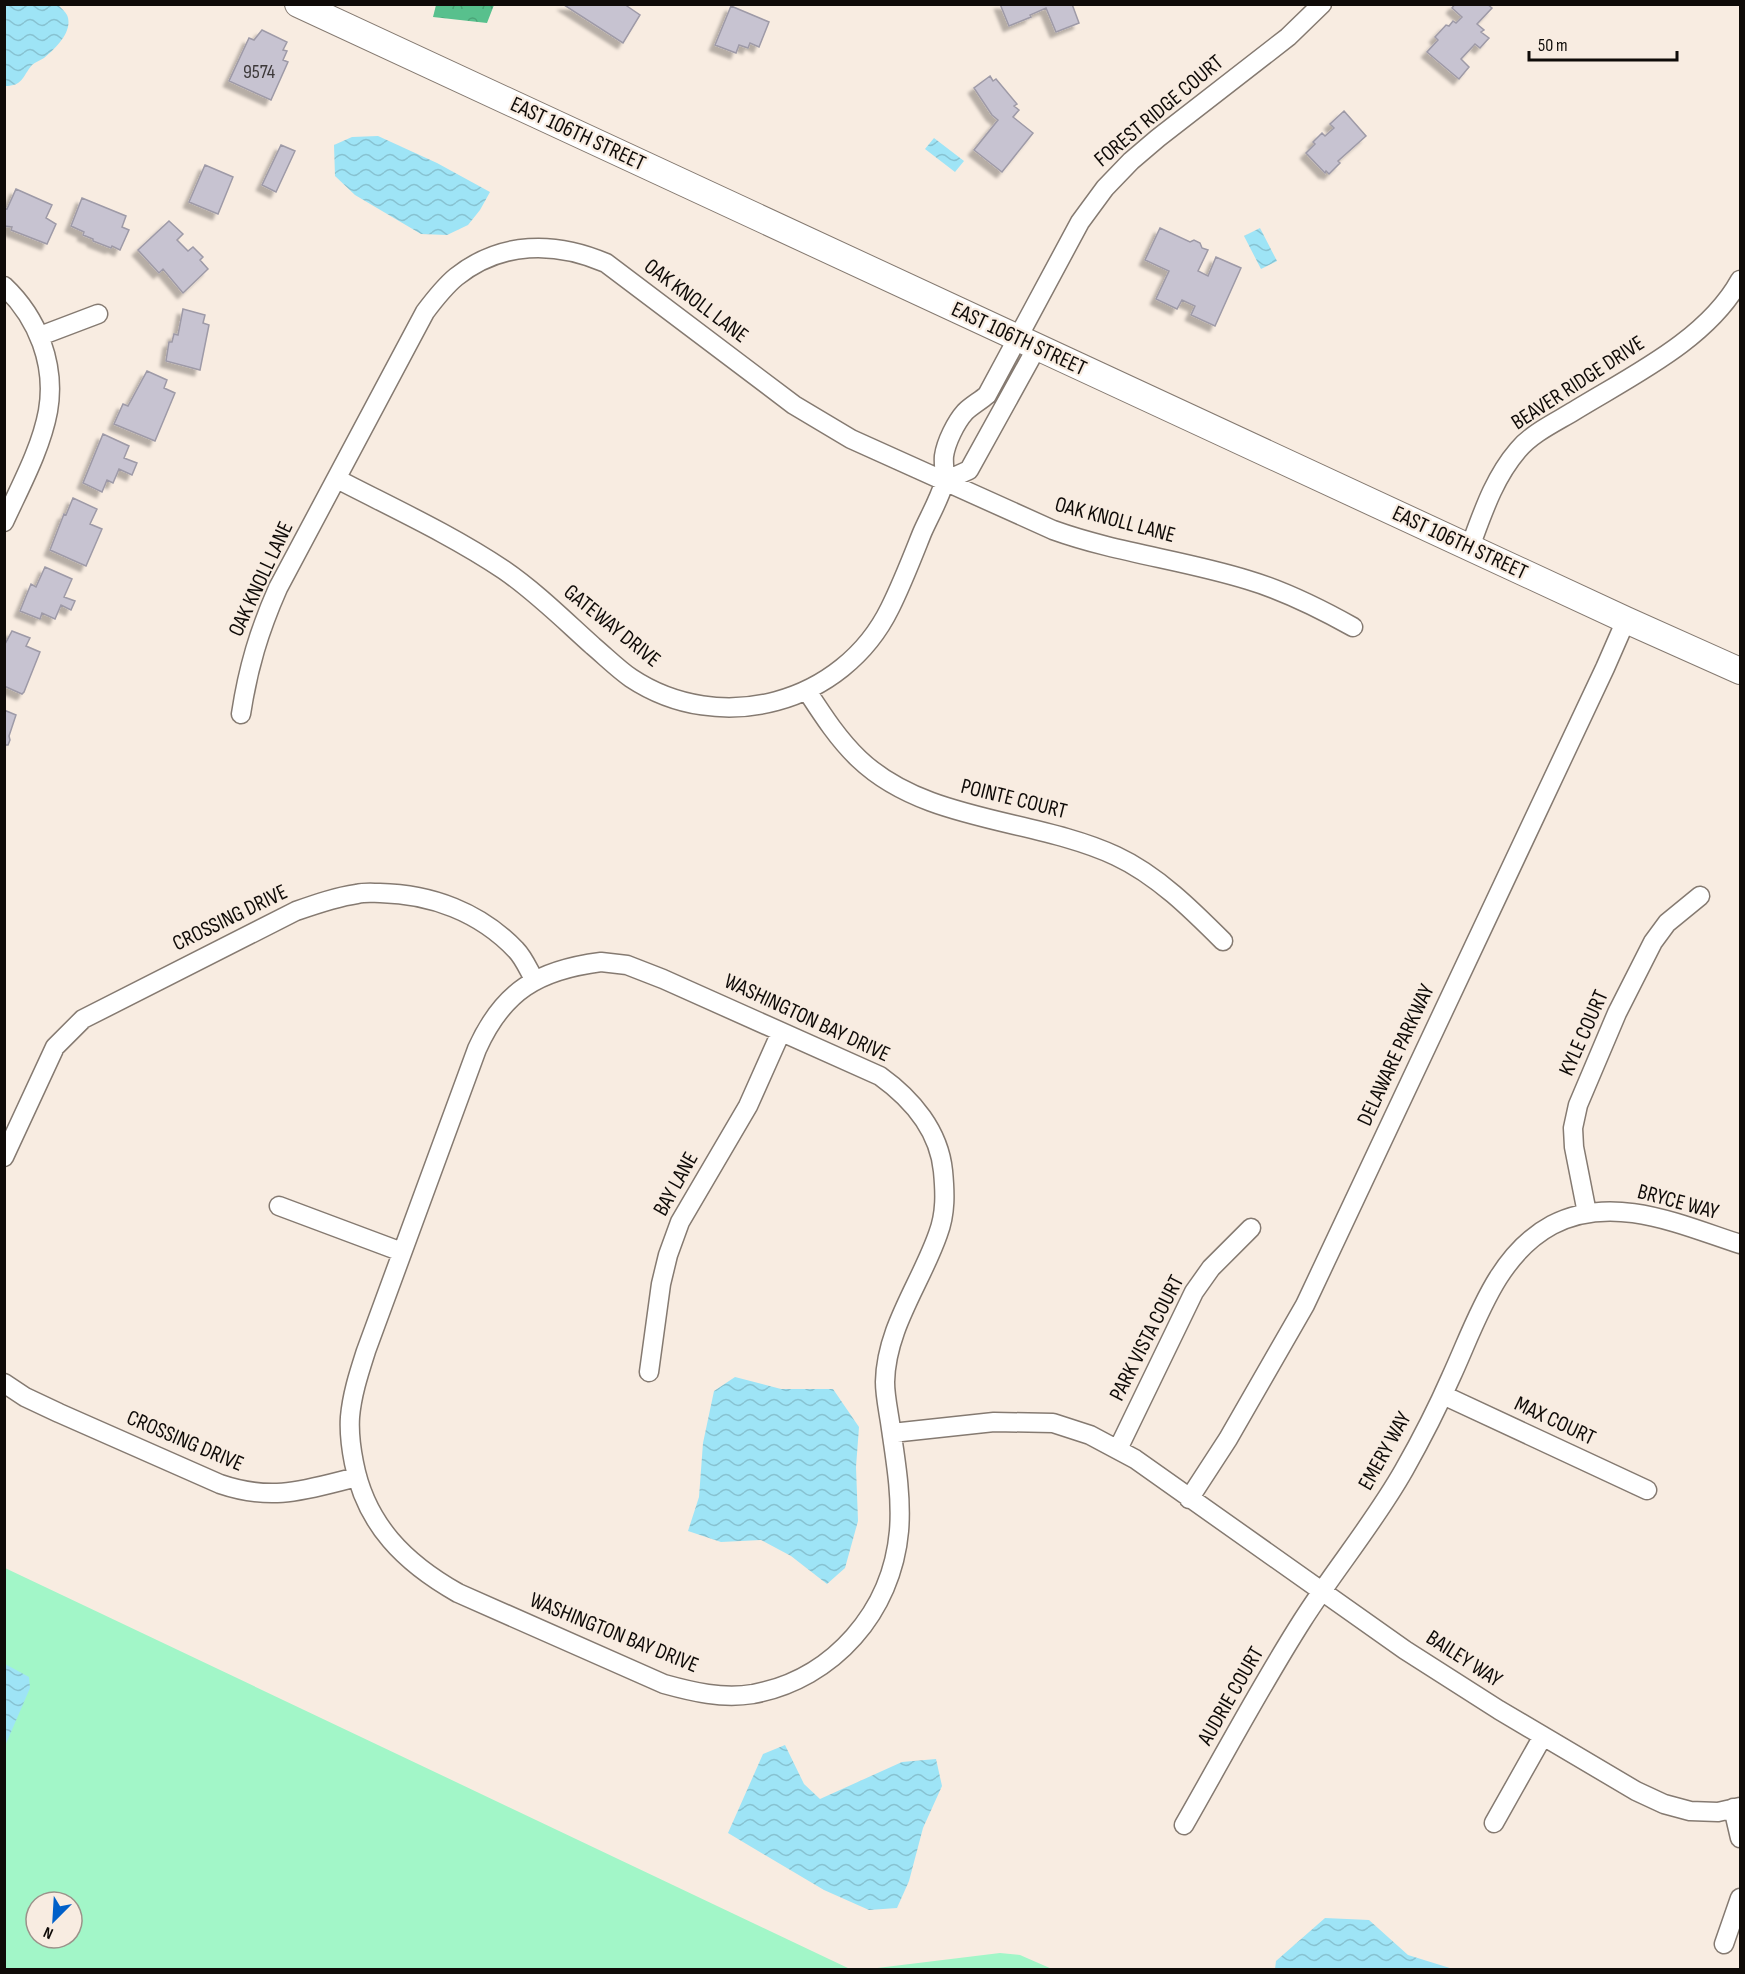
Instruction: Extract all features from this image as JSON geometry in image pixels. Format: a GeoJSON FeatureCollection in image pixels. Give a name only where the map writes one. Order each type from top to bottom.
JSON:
{"type":"FeatureCollection","features":[{"type":"Feature","properties":{"kind":"main road","name":"EAST 106TH STREET"},"geometry":{"type":"LineString","coordinates":[[298,4],[1740,671]]}},
{"type":"Feature","properties":{"kind":"street","name":"FOREST RIDGE COURT"},"geometry":{"type":"LineString","coordinates":[[1028,343],[1080,222],[1105,188],[1158,138],[1288,38],[1322,4]]}},
{"type":"Feature","properties":{"kind":"street","name":"OAK KNOLL LANE"},"geometry":{"type":"LineString","coordinates":[[241,714],[251,658],[261,627],[278,588],[425,312],[440,292],[471,267],[514,250],[535,246],[564,249],[606,263],[794,405],[851,438],[1007,511],[1076,538],[1250,580],[1322,609],[1353,627]]}},
{"type":"Feature","properties":{"kind":"street","name":"BEAVER RIDGE DRIVE"},"geometry":{"type":"LineString","coordinates":[[1470,547],[1492,489],[1502,470],[1520,447],[1541,431],[1661,357],[1686,339],[1716,311],[1740,280]]}},
{"type":"Feature","properties":{"kind":"street"},"geometry":{"type":"LineString","coordinates":[[4,286],[29,316],[40,336],[50,382],[48,411],[39,443],[4,522]]}},
{"type":"Feature","properties":{"kind":"street"},"geometry":{"type":"LineString","coordinates":[[40,336],[98,314]]}},
{"type":"Feature","properties":{"kind":"street","name":"GATEWAY DRIVE"},"geometry":{"type":"LineString","coordinates":[[337,478],[476,552],[503,570],[528,588],[631,678],[654,690],[675,699],[700,705],[735,708],[773,704],[807,691],[825,681],[847,663],[878,631],[945,481],[944,457],[950,438],[965,412],[987,395],[1028,343]]}},
{"type":"Feature","properties":{"kind":"street"},"geometry":{"type":"LineString","coordinates":[[945,481],[969,470],[1028,343]]}},
{"type":"Feature","properties":{"kind":"street","name":"DELAWARE PARKWAY"},"geometry":{"type":"LineString","coordinates":[[1190,1499],[1228,1439],[1305,1305],[1626,620]]}},
{"type":"Feature","properties":{"kind":"street","name":"POINTE COURT"},"geometry":{"type":"LineString","coordinates":[[807,691],[837,734],[859,759],[880,776],[931,802],[1072,838],[1117,857],[1137,868],[1177,898],[1223,941]]}},
{"type":"Feature","properties":{"kind":"street","name":"CROSSING DRIVE"},"geometry":{"type":"LineString","coordinates":[[4,1157],[55,1047],[83,1019],[296,911],[324,901],[358,893],[422,897],[444,903],[480,920],[499,935],[517,951],[535,981]]}},
{"type":"Feature","properties":{"kind":"street","name":"KYLE COURT"},"geometry":{"type":"LineString","coordinates":[[1587,1213],[1574,1147],[1573,1128],[1578,1105],[1617,1013],[1653,942],[1667,923],[1700,896]]}},
{"type":"Feature","properties":{"kind":"street","name":"WASHINGTON BAY DRIVE"},"geometry":{"type":"LineString","coordinates":[[601,962],[627,965],[781,1032],[880,1076],[900,1090],[916,1108],[941,1154],[945,1194],[939,1233],[888,1355],[885,1384],[899,1501],[899,1528],[894,1565],[881,1600],[867,1623],[827,1662],[806,1675],[781,1686],[753,1694],[696,1693],[664,1684],[458,1593],[434,1580],[409,1560],[389,1539],[371,1514],[357,1477],[351,1449],[350,1419],[355,1387],[477,1049],[500,1008],[516,993],[535,981],[575,966],[601,962]]}},
{"type":"Feature","properties":{"kind":"street","name":"BAY LANE"},"geometry":{"type":"LineString","coordinates":[[650,1372],[661,1284],[680,1222],[748,1106],[781,1032]]}},
{"type":"Feature","properties":{"kind":"street"},"geometry":{"type":"LineString","coordinates":[[279,1206],[402,1252]]}},
{"type":"Feature","properties":{"kind":"street","name":"BRYCE WAY"},"geometry":{"type":"LineString","coordinates":[[1475,1324],[1498,1279],[1514,1255],[1532,1238],[1554,1224],[1587,1213],[1629,1212],[1651,1216],[1740,1244]]}},
{"type":"Feature","properties":{"kind":"street","name":"PARK VISTA COURT"},"geometry":{"type":"LineString","coordinates":[[1118,1449],[1194,1292],[1211,1268],[1251,1228]]}},
{"type":"Feature","properties":{"kind":"street","name":"EMERY WAY"},"geometry":{"type":"LineString","coordinates":[[1322,1593],[1384,1504],[1404,1470],[1443,1395],[1475,1324]]}},
{"type":"Feature","properties":{"kind":"street","name":"CROSSING DRIVE"},"geometry":{"type":"LineString","coordinates":[[4,1383],[25,1397],[59,1413],[219,1484],[242,1491],[278,1494],[303,1491],[357,1477]]}},
{"type":"Feature","properties":{"kind":"street","name":"MAX COURT"},"geometry":{"type":"LineString","coordinates":[[1443,1395],[1647,1490]]}},
{"type":"Feature","properties":{"kind":"street","name":"BAILEY WAY"},"geometry":{"type":"LineString","coordinates":[[892,1433],[994,1422],[1053,1423],[1090,1435],[1118,1449],[1423,1662],[1636,1791],[1664,1804],[1690,1811],[1718,1812],[1737,1808]]}},
{"type":"Feature","properties":{"kind":"street","name":"AUDRIE COURT"},"geometry":{"type":"LineString","coordinates":[[1184,1825],[1303,1620],[1322,1593]]}},
{"type":"Feature","properties":{"kind":"street"},"geometry":{"type":"LineString","coordinates":[[1494,1823],[1543,1736]]}},
{"type":"Feature","properties":{"kind":"street"},"geometry":{"type":"LineString","coordinates":[[1737,1808],[1740,1838]]}},
{"type":"Feature","properties":{"kind":"street"},"geometry":{"type":"LineString","coordinates":[[1724,1944],[1740,1899]]}},
{"type":"Feature","properties":{"kind":"green space"},"geometry":{"type":"Polygon","coordinates":[[[436,4],[494,5],[487,23],[433,17],[436,4]]]}},
{"type":"Feature","properties":{"kind":"green space"},"geometry":{"type":"Polygon","coordinates":[[[5,1568],[850,1969],[5,1969],[5,1568]]]}},
{"type":"Feature","properties":{"kind":"green space"},"geometry":{"type":"Polygon","coordinates":[[[1000,1953],[1020,1955],[1052,1969],[869,1969],[1000,1953]]]}},
{"type":"Feature","properties":{"kind":"water"},"geometry":{"type":"Polygon","coordinates":[[[4,5],[58,5],[66,14],[68,21],[66,33],[53,50],[32,65],[19,83],[11,86],[5,86],[4,5]]]}},
{"type":"Feature","properties":{"kind":"water"},"geometry":{"type":"Polygon","coordinates":[[[378,136],[437,163],[490,192],[468,225],[447,235],[421,234],[355,195],[335,176],[334,145],[352,137],[378,136]]]}},
{"type":"Feature","properties":{"kind":"water"},"geometry":{"type":"Polygon","coordinates":[[[934,138],[964,161],[955,172],[925,149],[934,138]]]}},
{"type":"Feature","properties":{"kind":"water"},"geometry":{"type":"Polygon","coordinates":[[[1260,228],[1277,261],[1261,269],[1244,236],[1260,228]]]}},
{"type":"Feature","properties":{"kind":"water"},"geometry":{"type":"Polygon","coordinates":[[[735,1377],[781,1389],[833,1389],[859,1427],[856,1467],[858,1521],[845,1568],[827,1584],[791,1556],[761,1540],[721,1542],[688,1531],[699,1497],[703,1443],[714,1391],[735,1377]]]}},
{"type":"Feature","properties":{"kind":"water"},"geometry":{"type":"Polygon","coordinates":[[[5,1664],[29,1677],[30,1688],[5,1746],[5,1664]]]}},
{"type":"Feature","properties":{"kind":"water"},"geometry":{"type":"Polygon","coordinates":[[[785,1745],[804,1784],[820,1799],[902,1762],[936,1759],[942,1786],[923,1828],[909,1881],[897,1908],[869,1910],[824,1890],[728,1833],[763,1754],[785,1745]]]}},
{"type":"Feature","properties":{"kind":"water"},"geometry":{"type":"Polygon","coordinates":[[[1325,1918],[1369,1920],[1408,1955],[1453,1969],[1275,1969],[1276,1961],[1325,1918]]]}},
{"type":"Feature","properties":{"kind":"building"},"geometry":{"type":"Polygon","coordinates":[[[624,4],[640,15],[623,43],[564,5],[624,4]]]}},
{"type":"Feature","properties":{"kind":"building"},"geometry":{"type":"Polygon","coordinates":[[[1000,4],[1072,4],[1079,23],[1056,32],[1046,8],[1009,26],[1000,4]]]}},
{"type":"Feature","properties":{"kind":"building"},"geometry":{"type":"Polygon","coordinates":[[[1455,4],[1487,4],[1492,8],[1477,24],[1484,30],[1481,32],[1489,38],[1480,48],[1475,44],[1461,59],[1469,67],[1459,79],[1427,52],[1438,40],[1435,37],[1446,25],[1449,26],[1453,21],[1456,23],[1462,17],[1452,8],[1455,4]]]}},
{"type":"Feature","properties":{"kind":"building"},"geometry":{"type":"Polygon","coordinates":[[[731,6],[769,22],[759,47],[750,43],[748,48],[739,45],[736,53],[715,45],[731,6]]]}},
{"type":"Feature","properties":{"kind":"building"},"geometry":{"type":"Polygon","coordinates":[[[262,30],[287,42],[283,50],[287,51],[283,60],[288,62],[271,100],[229,81],[249,38],[254,40],[262,30]]]}},
{"type":"Feature","properties":{"kind":"building"},"geometry":{"type":"Polygon","coordinates":[[[990,76],[993,81],[996,79],[1017,104],[1014,106],[1019,110],[1013,117],[1033,133],[1002,172],[974,150],[998,120],[974,88],[990,76]]]}},
{"type":"Feature","properties":{"kind":"building"},"geometry":{"type":"Polygon","coordinates":[[[1344,111],[1366,136],[1338,161],[1340,163],[1329,174],[1326,171],[1325,173],[1306,153],[1322,133],[1325,136],[1334,128],[1330,124],[1344,111]]]}},
{"type":"Feature","properties":{"kind":"building"},"geometry":{"type":"Polygon","coordinates":[[[281,145],[295,151],[276,192],[262,185],[281,145]]]}},
{"type":"Feature","properties":{"kind":"building"},"geometry":{"type":"Polygon","coordinates":[[[205,165],[233,177],[218,214],[189,202],[205,165]]]}},
{"type":"Feature","properties":{"kind":"building"},"geometry":{"type":"Polygon","coordinates":[[[16,189],[52,205],[46,218],[56,224],[47,244],[11,230],[12,227],[4,226],[4,208],[7,209],[16,189]]]}},
{"type":"Feature","properties":{"kind":"building"},"geometry":{"type":"Polygon","coordinates":[[[82,198],[126,216],[122,227],[129,230],[120,250],[93,241],[83,235],[84,232],[71,226],[82,198]]]}},
{"type":"Feature","properties":{"kind":"building"},"geometry":{"type":"Polygon","coordinates":[[[169,221],[183,234],[177,240],[188,251],[193,247],[203,257],[200,260],[208,269],[183,293],[163,269],[159,273],[138,250],[169,221]]]}},
{"type":"Feature","properties":{"kind":"building"},"geometry":{"type":"Polygon","coordinates":[[[1160,228],[1190,242],[1194,240],[1200,243],[1202,248],[1208,250],[1198,271],[1208,276],[1216,257],[1241,268],[1215,326],[1191,315],[1195,306],[1182,300],[1177,309],[1156,299],[1169,271],[1145,260],[1160,228]]]}},
{"type":"Feature","properties":{"kind":"building"},"geometry":{"type":"Polygon","coordinates":[[[183,309],[205,315],[203,323],[209,325],[200,370],[166,361],[169,342],[172,342],[174,334],[178,335],[183,309]]]}},
{"type":"Feature","properties":{"kind":"building"},"geometry":{"type":"Polygon","coordinates":[[[147,371],[167,380],[164,388],[175,393],[155,441],[114,424],[123,404],[128,406],[147,371]]]}},
{"type":"Feature","properties":{"kind":"building"},"geometry":{"type":"Polygon","coordinates":[[[103,434],[129,446],[124,458],[137,463],[132,475],[119,469],[113,483],[107,480],[102,492],[83,483],[103,434]]]}},
{"type":"Feature","properties":{"kind":"building"},"geometry":{"type":"Polygon","coordinates":[[[73,498],[97,509],[90,524],[102,529],[86,566],[50,550],[73,498]]]}},
{"type":"Feature","properties":{"kind":"building"},"geometry":{"type":"Polygon","coordinates":[[[45,567],[72,579],[64,597],[75,601],[71,610],[61,605],[55,619],[42,613],[40,619],[20,611],[31,584],[36,587],[45,567]]]}},
{"type":"Feature","properties":{"kind":"building"},"geometry":{"type":"Polygon","coordinates":[[[12,631],[30,638],[26,646],[40,652],[22,694],[4,686],[4,646],[12,631]]]}},
{"type":"Feature","properties":{"kind":"building"},"geometry":{"type":"Polygon","coordinates":[[[4,710],[16,715],[8,745],[4,745],[4,710]]]}}]}
